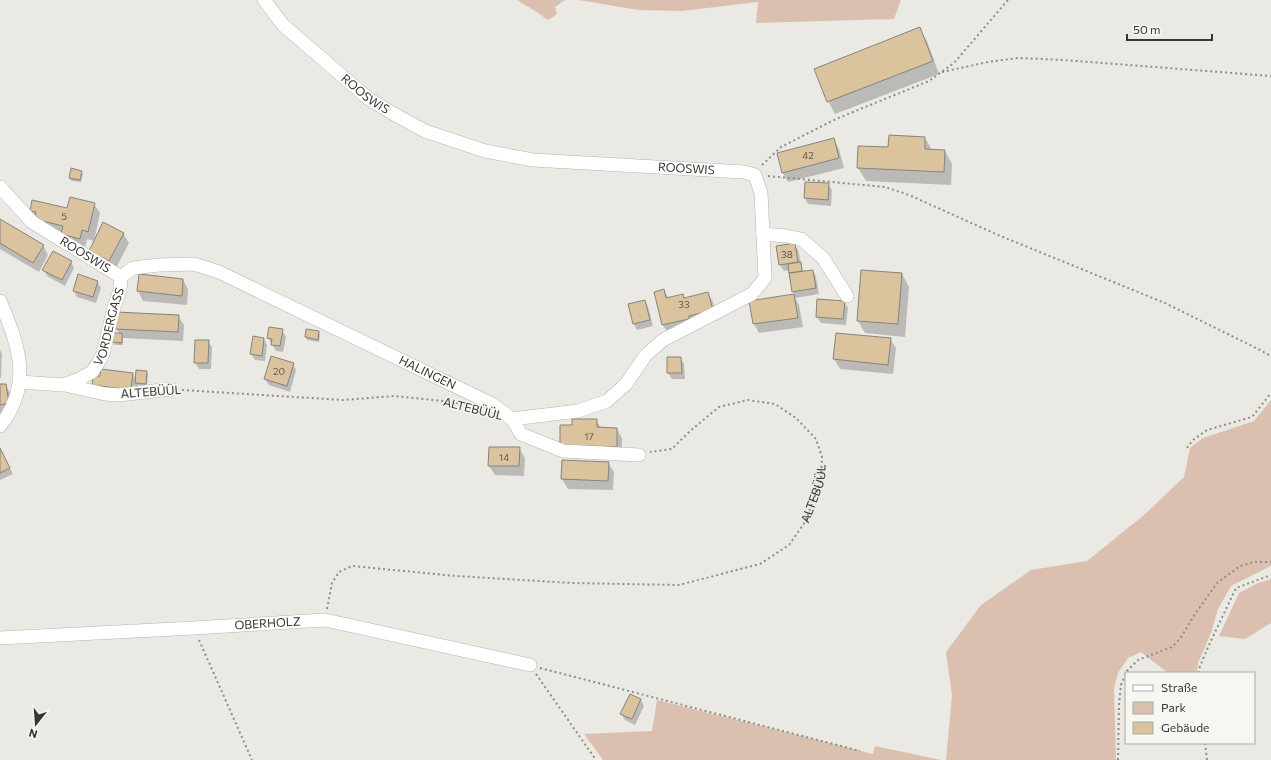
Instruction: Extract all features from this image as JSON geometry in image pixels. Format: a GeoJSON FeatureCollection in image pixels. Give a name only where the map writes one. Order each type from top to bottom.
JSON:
{"type":"FeatureCollection","features":[{"type":"Feature","properties":{"kind":"street","name":"ROOSWIS"},"geometry":{"type":"LineString","coordinates":[[264,0],[283,25],[369,99],[425,131],[485,151],[533,160],[744,172],[755,175]]}},
{"type":"Feature","properties":{"kind":"street"},"geometry":{"type":"LineString","coordinates":[[512,420],[578,411],[607,401],[626,384],[645,356],[663,340],[752,294],[765,278],[761,193],[755,175]]}},
{"type":"Feature","properties":{"kind":"street","name":"ROOSWIS"},"geometry":{"type":"LineString","coordinates":[[0,187],[32,222],[121,277],[133,268],[159,265],[194,264],[219,272],[361,340]]}},
{"type":"Feature","properties":{"kind":"street"},"geometry":{"type":"LineString","coordinates":[[763,234],[801,239],[823,258],[847,296]]}},
{"type":"Feature","properties":{"kind":"street","name":"VORDERGASS"},"geometry":{"type":"LineString","coordinates":[[20,382],[63,385],[79,380],[92,372],[103,354],[114,307],[120,290],[121,277]]}},
{"type":"Feature","properties":{"kind":"street"},"geometry":{"type":"LineString","coordinates":[[0,301],[13,334],[20,364],[20,382],[18,393],[10,412],[0,426]]}},
{"type":"Feature","properties":{"kind":"street","name":"HALINGEN"},"geometry":{"type":"LineString","coordinates":[[361,340],[492,404],[512,420]]}},
{"type":"Feature","properties":{"kind":"street","name":"ALTEBÜÜL"},"geometry":{"type":"LineString","coordinates":[[63,385],[105,394],[119,395],[171,389]]}},
{"type":"Feature","properties":{"kind":"street","name":"ALTEBÜÜL"},"geometry":{"type":"LineString","coordinates":[[512,420],[521,434],[563,451],[639,454]]}},
{"type":"Feature","properties":{"kind":"street","name":"OBERHOLZ"},"geometry":{"type":"LineString","coordinates":[[0,638],[325,620],[530,665]]}},
{"type":"Feature","properties":{"kind":"path"},"geometry":{"type":"LineString","coordinates":[[1008,0],[954,63],[942,72],[928,81],[836,119],[781,147],[764,162],[755,175],[885,187],[909,195],[998,235],[1165,303],[1270,355]]}},
{"type":"Feature","properties":{"kind":"path"},"geometry":{"type":"LineString","coordinates":[[942,72],[988,62],[1018,58],[1064,60],[1271,76]]}},
{"type":"Feature","properties":{"kind":"path","name":"ALTEBÜÜL"},"geometry":{"type":"LineString","coordinates":[[171,389],[343,400],[394,396],[454,402],[469,407]]}},
{"type":"Feature","properties":{"kind":"path"},"geometry":{"type":"LineString","coordinates":[[1187,448],[1193,440],[1207,430],[1252,417],[1271,393]]}},
{"type":"Feature","properties":{"kind":"path","name":"ALTEBÜÜL"},"geometry":{"type":"LineString","coordinates":[[325,620],[332,583],[339,572],[352,566],[464,577],[572,583],[679,585],[760,564],[790,546],[805,522],[821,480],[822,457],[816,439],[796,418],[775,404],[748,400],[719,407],[690,431],[672,449],[639,454]]}},
{"type":"Feature","properties":{"kind":"path"},"geometry":{"type":"LineString","coordinates":[[1127,672],[1138,660],[1172,647],[1180,639],[1195,614],[1217,583],[1240,566],[1254,562],[1271,562]]}},
{"type":"Feature","properties":{"kind":"path"},"geometry":{"type":"LineString","coordinates":[[1199,672],[1208,647],[1236,588],[1271,575]]}},
{"type":"Feature","properties":{"kind":"path"},"geometry":{"type":"LineString","coordinates":[[194,628],[252,760]]}},
{"type":"Feature","properties":{"kind":"path"},"geometry":{"type":"LineString","coordinates":[[530,665],[860,750]]}},
{"type":"Feature","properties":{"kind":"path"},"geometry":{"type":"LineString","coordinates":[[530,665],[596,760]]}},
{"type":"Feature","properties":{"kind":"path"},"geometry":{"type":"LineString","coordinates":[[1118,760],[1119,704],[1121,685],[1125,676]]}},
{"type":"Feature","properties":{"kind":"path"},"geometry":{"type":"LineString","coordinates":[[1205,744],[1207,760]]}},
{"type":"Feature","properties":{"kind":"green space"},"geometry":{"type":"Polygon","coordinates":[[[517,0],[565,0],[555,7],[557,14],[548,20],[517,0]]]}},
{"type":"Feature","properties":{"kind":"green space"},"geometry":{"type":"Polygon","coordinates":[[[579,0],[901,0],[894,19],[756,23],[758,2],[682,11],[638,10],[579,0]]]}},
{"type":"Feature","properties":{"kind":"green space"},"geometry":{"type":"Polygon","coordinates":[[[1271,400],[1271,566],[1231,586],[1218,609],[1211,633],[1198,663],[1197,672],[1167,672],[1141,652],[1128,658],[1118,673],[1114,688],[1116,760],[946,760],[952,696],[946,652],[981,605],[1031,570],[1087,561],[1144,515],[1184,477],[1190,448],[1203,438],[1254,421],[1271,400]]]}},
{"type":"Feature","properties":{"kind":"green space"},"geometry":{"type":"Polygon","coordinates":[[[1271,579],[1271,623],[1245,639],[1219,636],[1239,593],[1258,583],[1271,579]]]}},
{"type":"Feature","properties":{"kind":"green space"},"geometry":{"type":"Polygon","coordinates":[[[657,700],[873,754],[875,746],[941,760],[603,760],[584,734],[652,731],[657,700]]]}},
{"type":"Feature","properties":{"kind":"building"},"geometry":{"type":"Polygon","coordinates":[[[920,27],[933,61],[827,102],[814,69],[920,27]]]}},
{"type":"Feature","properties":{"kind":"building"},"geometry":{"type":"Polygon","coordinates":[[[889,135],[925,137],[925,149],[945,150],[944,172],[857,168],[858,146],[888,147],[889,135]]]}},
{"type":"Feature","properties":{"kind":"building"},"geometry":{"type":"Polygon","coordinates":[[[834,138],[839,158],[782,173],[777,153],[834,138]]]}},
{"type":"Feature","properties":{"kind":"building"},"geometry":{"type":"Polygon","coordinates":[[[71,168],[82,171],[80,180],[69,178],[71,168]]]}},
{"type":"Feature","properties":{"kind":"building"},"geometry":{"type":"Polygon","coordinates":[[[805,182],[829,183],[828,200],[804,198],[805,182]]]}},
{"type":"Feature","properties":{"kind":"building"},"geometry":{"type":"Polygon","coordinates":[[[70,197],[95,203],[88,232],[82,230],[80,239],[61,234],[63,226],[34,219],[36,212],[30,211],[32,200],[67,208],[70,197]]]}},
{"type":"Feature","properties":{"kind":"building"},"geometry":{"type":"Polygon","coordinates":[[[0,219],[44,245],[33,263],[0,243],[0,219]]]}},
{"type":"Feature","properties":{"kind":"building"},"geometry":{"type":"Polygon","coordinates":[[[103,222],[124,233],[109,261],[89,251],[103,222]]]}},
{"type":"Feature","properties":{"kind":"building"},"geometry":{"type":"Polygon","coordinates":[[[795,243],[798,262],[779,265],[776,246],[795,243]]]}},
{"type":"Feature","properties":{"kind":"building"},"geometry":{"type":"Polygon","coordinates":[[[53,251],[72,261],[62,280],[42,270],[53,251]]]}},
{"type":"Feature","properties":{"kind":"building"},"geometry":{"type":"Polygon","coordinates":[[[801,262],[802,271],[789,273],[788,264],[801,262]]]}},
{"type":"Feature","properties":{"kind":"building"},"geometry":{"type":"Polygon","coordinates":[[[813,270],[816,288],[792,292],[789,273],[813,270]]]}},
{"type":"Feature","properties":{"kind":"building"},"geometry":{"type":"Polygon","coordinates":[[[861,270],[902,273],[898,324],[857,321],[861,270]]]}},
{"type":"Feature","properties":{"kind":"building"},"geometry":{"type":"Polygon","coordinates":[[[78,274],[98,281],[93,297],[73,291],[78,274]]]}},
{"type":"Feature","properties":{"kind":"building"},"geometry":{"type":"Polygon","coordinates":[[[139,274],[183,279],[182,296],[137,291],[139,274]]]}},
{"type":"Feature","properties":{"kind":"building"},"geometry":{"type":"Polygon","coordinates":[[[664,289],[666,298],[683,294],[684,298],[708,292],[713,310],[689,316],[689,319],[662,325],[654,292],[664,289]]]}},
{"type":"Feature","properties":{"kind":"building"},"geometry":{"type":"Polygon","coordinates":[[[794,294],[798,318],[753,324],[749,301],[794,294]]]}},
{"type":"Feature","properties":{"kind":"building"},"geometry":{"type":"Polygon","coordinates":[[[817,299],[845,301],[843,319],[816,317],[817,299]]]}},
{"type":"Feature","properties":{"kind":"building"},"geometry":{"type":"Polygon","coordinates":[[[645,300],[650,320],[633,324],[628,304],[645,300]]]}},
{"type":"Feature","properties":{"kind":"building"},"geometry":{"type":"Polygon","coordinates":[[[116,312],[179,315],[178,332],[115,329],[116,312]]]}},
{"type":"Feature","properties":{"kind":"building"},"geometry":{"type":"Polygon","coordinates":[[[269,327],[283,329],[280,346],[271,345],[272,339],[267,338],[269,327]]]}},
{"type":"Feature","properties":{"kind":"building"},"geometry":{"type":"Polygon","coordinates":[[[306,329],[319,331],[318,340],[305,337],[306,329]]]}},
{"type":"Feature","properties":{"kind":"building"},"geometry":{"type":"Polygon","coordinates":[[[113,333],[122,333],[122,343],[112,342],[113,333]]]}},
{"type":"Feature","properties":{"kind":"building"},"geometry":{"type":"Polygon","coordinates":[[[836,333],[891,338],[888,365],[833,359],[836,333]]]}},
{"type":"Feature","properties":{"kind":"building"},"geometry":{"type":"Polygon","coordinates":[[[253,336],[264,338],[262,356],[250,354],[253,336]]]}},
{"type":"Feature","properties":{"kind":"building"},"geometry":{"type":"Polygon","coordinates":[[[195,340],[209,340],[208,363],[194,363],[195,340]]]}},
{"type":"Feature","properties":{"kind":"building"},"geometry":{"type":"Polygon","coordinates":[[[271,356],[294,363],[287,386],[264,379],[271,356]]]}},
{"type":"Feature","properties":{"kind":"building"},"geometry":{"type":"Polygon","coordinates":[[[667,357],[681,357],[682,373],[667,373],[667,357]]]}},
{"type":"Feature","properties":{"kind":"building"},"geometry":{"type":"Polygon","coordinates":[[[101,369],[133,373],[131,388],[125,387],[124,389],[92,385],[93,376],[100,376],[101,369]]]}},
{"type":"Feature","properties":{"kind":"building"},"geometry":{"type":"Polygon","coordinates":[[[136,370],[147,371],[146,384],[135,383],[136,370]]]}},
{"type":"Feature","properties":{"kind":"building"},"geometry":{"type":"Polygon","coordinates":[[[0,384],[6,384],[9,403],[0,405],[0,384]]]}},
{"type":"Feature","properties":{"kind":"building"},"geometry":{"type":"Polygon","coordinates":[[[572,419],[597,419],[597,427],[617,428],[617,447],[560,445],[560,425],[572,425],[572,419]]]}},
{"type":"Feature","properties":{"kind":"building"},"geometry":{"type":"Polygon","coordinates":[[[489,447],[520,447],[519,466],[488,466],[489,447]]]}},
{"type":"Feature","properties":{"kind":"building"},"geometry":{"type":"Polygon","coordinates":[[[0,448],[10,468],[0,473],[0,448]]]}},
{"type":"Feature","properties":{"kind":"building"},"geometry":{"type":"Polygon","coordinates":[[[562,460],[609,462],[608,481],[561,479],[562,460]]]}},
{"type":"Feature","properties":{"kind":"building"},"geometry":{"type":"Polygon","coordinates":[[[630,694],[641,699],[632,719],[620,714],[630,694]]]}}]}
